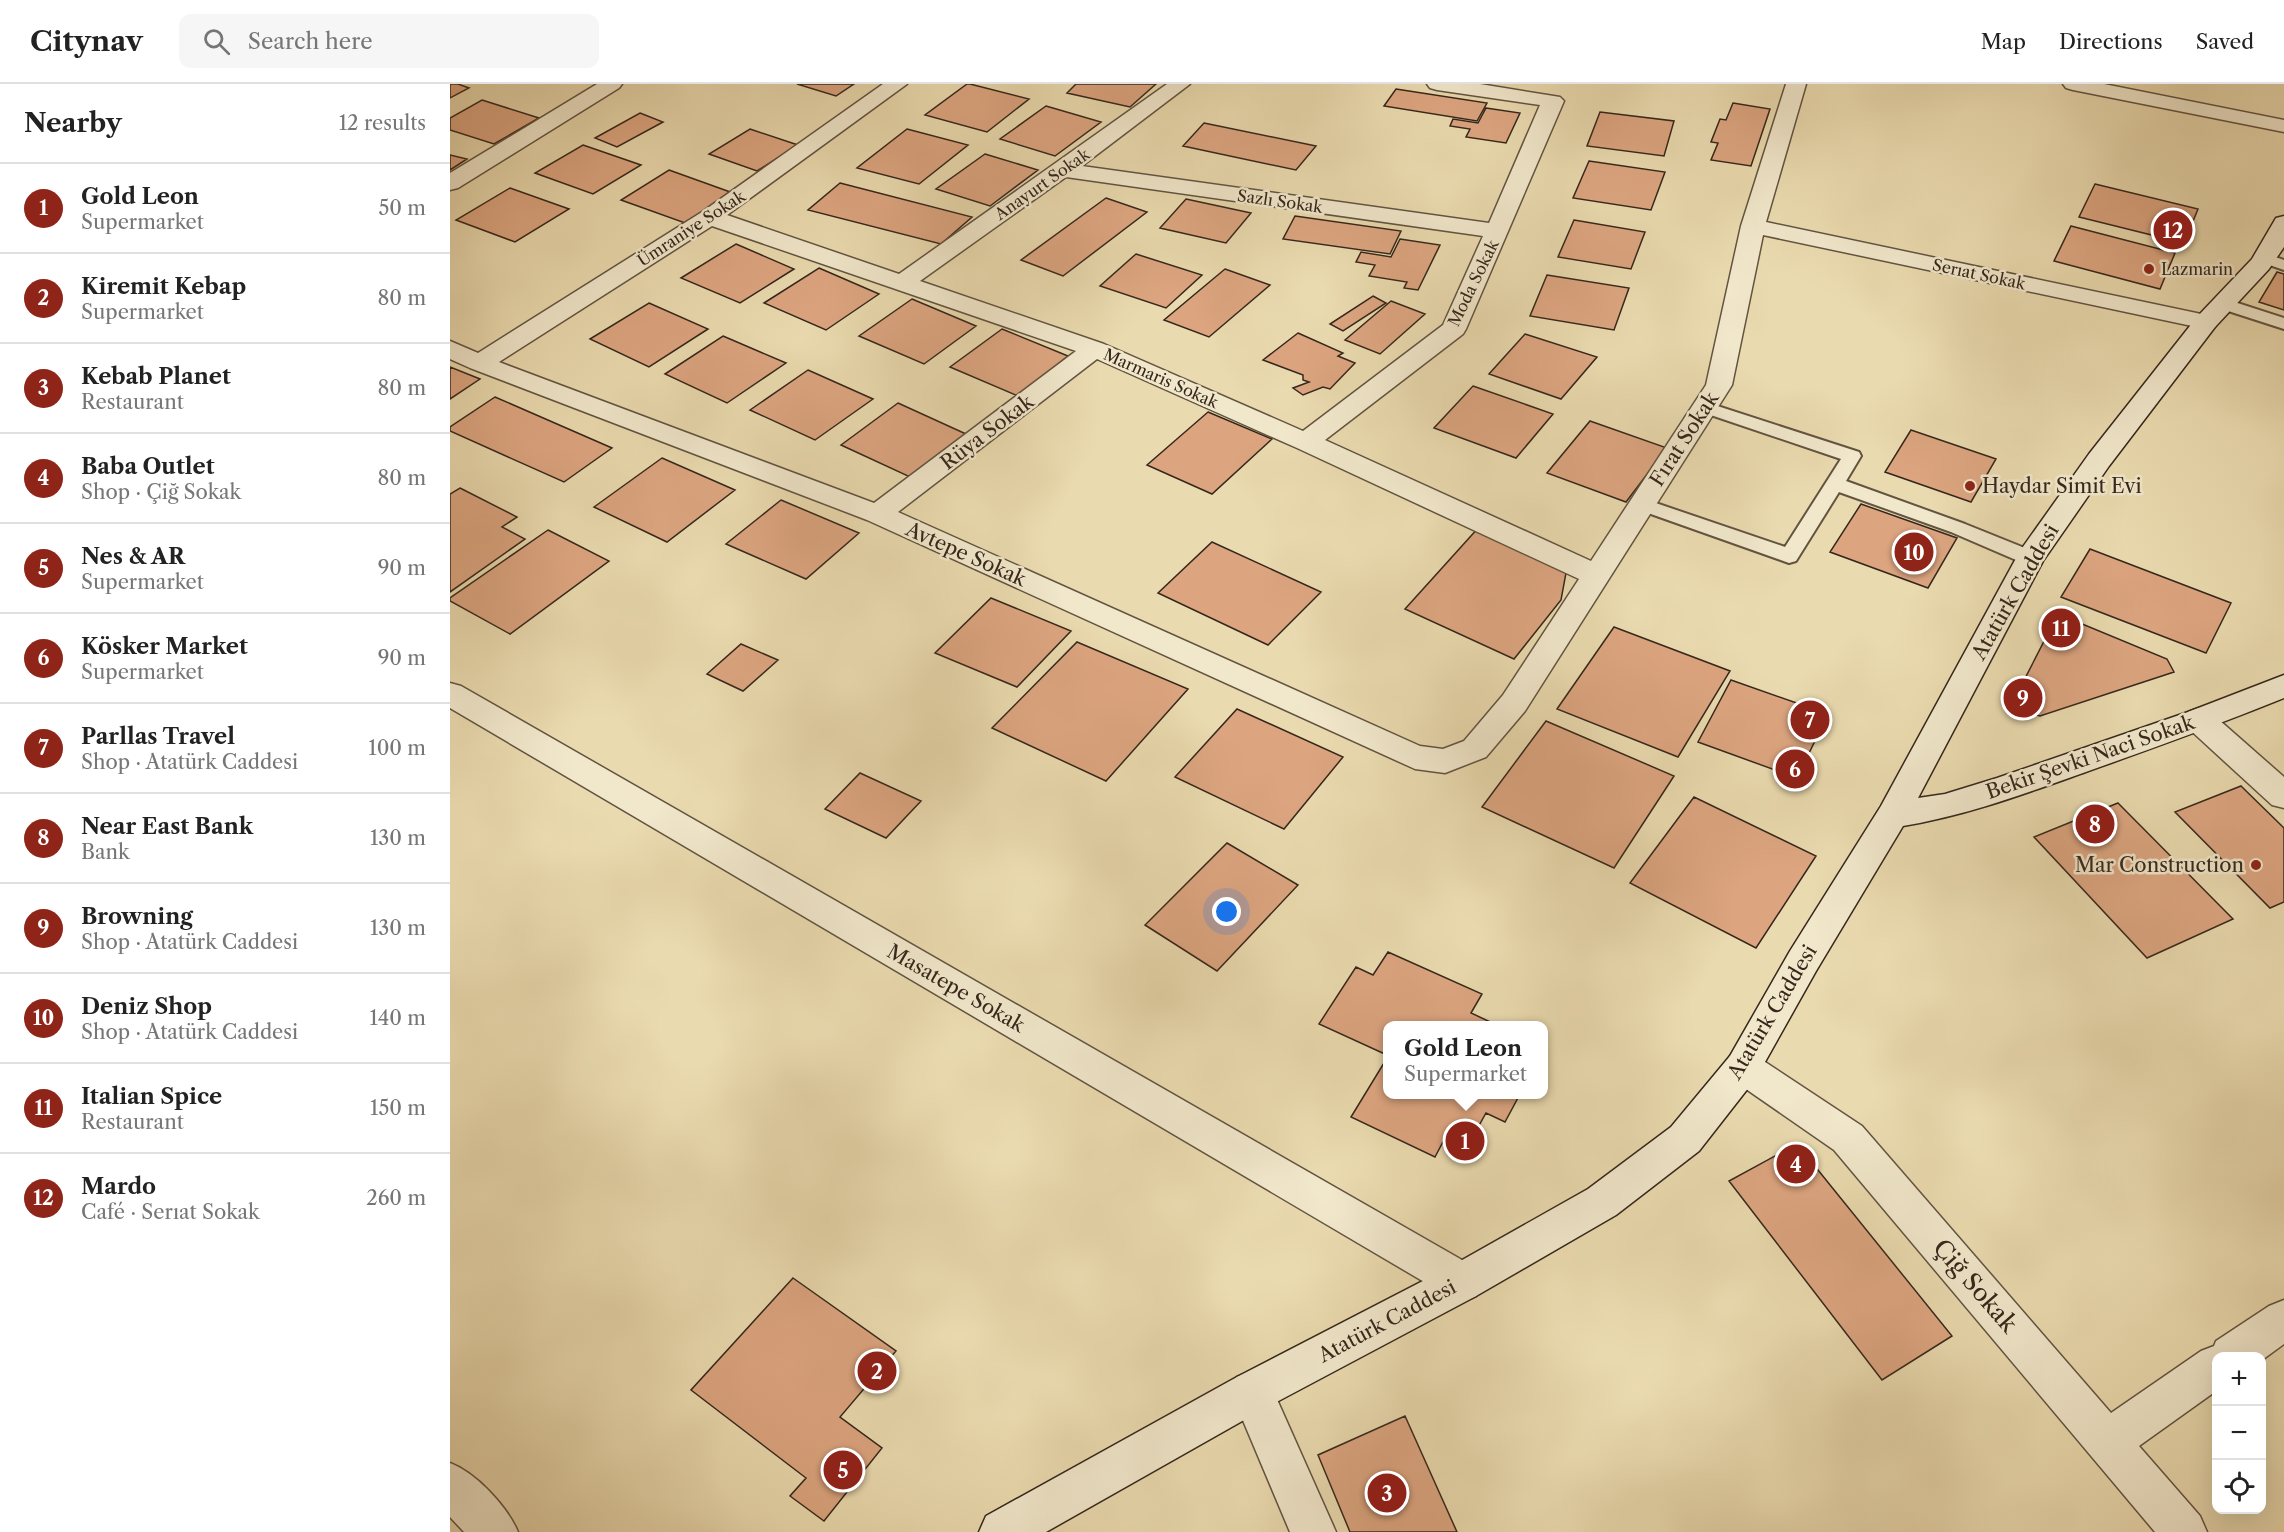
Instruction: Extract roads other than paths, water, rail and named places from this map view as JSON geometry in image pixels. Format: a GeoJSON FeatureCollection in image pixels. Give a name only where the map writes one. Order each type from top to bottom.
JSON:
{"type":"FeatureCollection","features":[{"type":"Feature","properties":{"kind":"street"},"geometry":{"type":"LineString","coordinates":[[450,183],[612,84]]}},
{"type":"Feature","properties":{"kind":"street","name":"Ümraniye Sokak"},"geometry":{"type":"LineString","coordinates":[[479,363],[710,217],[897,84]]}},
{"type":"Feature","properties":{"kind":"street","name":"Anayurt Sokak"},"geometry":{"type":"LineString","coordinates":[[903,282],[1180,84]]}},
{"type":"Feature","properties":{"kind":"street","name":"Moda Sokak"},"geometry":{"type":"LineString","coordinates":[[1306,442],[1454,329],[1553,101],[1437,84]]}},
{"type":"Feature","properties":{"kind":"street","name":"Fırat Sokak"},"geometry":{"type":"LineString","coordinates":[[1475,749],[1514,703],[1719,386],[1753,226],[1796,84]]}},
{"type":"Feature","properties":{"kind":"street"},"geometry":{"type":"LineString","coordinates":[[2073,84],[2284,126]]}},
{"type":"Feature","properties":{"kind":"street","name":"Sazlı Sokak"},"geometry":{"type":"LineString","coordinates":[[1062,170],[1498,231]]}},
{"type":"Feature","properties":{"kind":"street","name":"Marmaris Sokak"},"geometry":{"type":"LineString","coordinates":[[710,217],[1095,349],[1306,442],[1597,575]]}},
{"type":"Feature","properties":{"kind":"street","name":"Serıat Sokak"},"geometry":{"type":"LineString","coordinates":[[1753,226],[2215,313]]}},
{"type":"Feature","properties":{"kind":"street","name":"Atatürk Caddesi"},"geometry":{"type":"LineString","coordinates":[[1002,1532],[1252,1392],[1462,1282],[1602,1202],[1685,1139],[1743,1067],[1803,961],[1893,815],[2030,558],[2099,460],[2215,313],[2274,262],[2282,232]]}},
{"type":"Feature","properties":{"kind":"street","name":"Avtepe Sokak"},"geometry":{"type":"LineString","coordinates":[[450,349],[479,363],[877,514],[1415,757],[1445,761],[1475,749]]}},
{"type":"Feature","properties":{"kind":"street","name":"Rüya Sokak"},"geometry":{"type":"LineString","coordinates":[[877,514],[1095,349]]}},
{"type":"Feature","properties":{"kind":"street","name":"Bekir Şevki Naci Sokak"},"geometry":{"type":"LineString","coordinates":[[1893,815],[1945,807],[2199,720],[2284,686]]}},
{"type":"Feature","properties":{"kind":"street","name":"Masatepe Sokak"},"geometry":{"type":"LineString","coordinates":[[450,694],[1462,1282]]}},
{"type":"Feature","properties":{"kind":"street"},"geometry":{"type":"LineString","coordinates":[[2199,720],[2284,796]]}},
{"type":"Feature","properties":{"kind":"street","name":"Çiğ Sokak"},"geometry":{"type":"LineString","coordinates":[[1743,1067],[1848,1138],[2184,1532]]}},
{"type":"Feature","properties":{"kind":"street"},"geometry":{"type":"LineString","coordinates":[[2237,1352],[2284,1320]]}},
{"type":"Feature","properties":{"kind":"street"},"geometry":{"type":"LineString","coordinates":[[2108,1441],[2212,1369]]}},
{"type":"Feature","properties":{"kind":"street"},"geometry":{"type":"LineString","coordinates":[[1252,1392],[1313,1532]]}},
{"type":"Feature","properties":{"kind":"street"},"geometry":{"type":"LineString","coordinates":[[450,1485],[495,1532]]}},
{"type":"Feature","properties":{"kind":"lane"},"geometry":{"type":"LineString","coordinates":[[2215,313],[2284,324]]}},
{"type":"Feature","properties":{"kind":"lane"},"geometry":{"type":"LineString","coordinates":[[1641,504],[1789,556],[1852,456],[1705,407]]}},
{"type":"Feature","properties":{"kind":"lane"},"geometry":{"type":"LineString","coordinates":[[1834,483],[1958,528],[2030,558]]}},
{"type":"Feature","properties":{"kind":"place","name":"Mardo"},"geometry":{"type":"Point","coordinates":[2173,230]}},
{"type":"Feature","properties":{"kind":"place","name":"Lazmarin"},"geometry":{"type":"Point","coordinates":[2149,269]}},
{"type":"Feature","properties":{"kind":"place","name":"Haydar Simit Evi"},"geometry":{"type":"Point","coordinates":[1970,486]}},
{"type":"Feature","properties":{"kind":"place","name":"Deniz Shop"},"geometry":{"type":"Point","coordinates":[1914,552]}},
{"type":"Feature","properties":{"kind":"place","name":"Italian Spice"},"geometry":{"type":"Point","coordinates":[2061,628]}},
{"type":"Feature","properties":{"kind":"place","name":"Browning"},"geometry":{"type":"Point","coordinates":[2023,698]}},
{"type":"Feature","properties":{"kind":"place","name":"Parllas Travel"},"geometry":{"type":"Point","coordinates":[1810,720]}},
{"type":"Feature","properties":{"kind":"place","name":"Kösker Market"},"geometry":{"type":"Point","coordinates":[1795,769]}},
{"type":"Feature","properties":{"kind":"place","name":"Near East Bank"},"geometry":{"type":"Point","coordinates":[2095,824]}},
{"type":"Feature","properties":{"kind":"place","name":"Mar Construction"},"geometry":{"type":"Point","coordinates":[2256,865]}},
{"type":"Feature","properties":{"kind":"place","name":"Gold Leon"},"geometry":{"type":"Point","coordinates":[1465,1141]}},
{"type":"Feature","properties":{"kind":"place","name":"Baba Outlet"},"geometry":{"type":"Point","coordinates":[1796,1164]}},
{"type":"Feature","properties":{"kind":"place","name":"Kiremit Kebap"},"geometry":{"type":"Point","coordinates":[877,1371]}},
{"type":"Feature","properties":{"kind":"place","name":"Nes & AR"},"geometry":{"type":"Point","coordinates":[843,1470]}},
{"type":"Feature","properties":{"kind":"place","name":"Kebab Planet"},"geometry":{"type":"Point","coordinates":[1387,1493]}}]}
